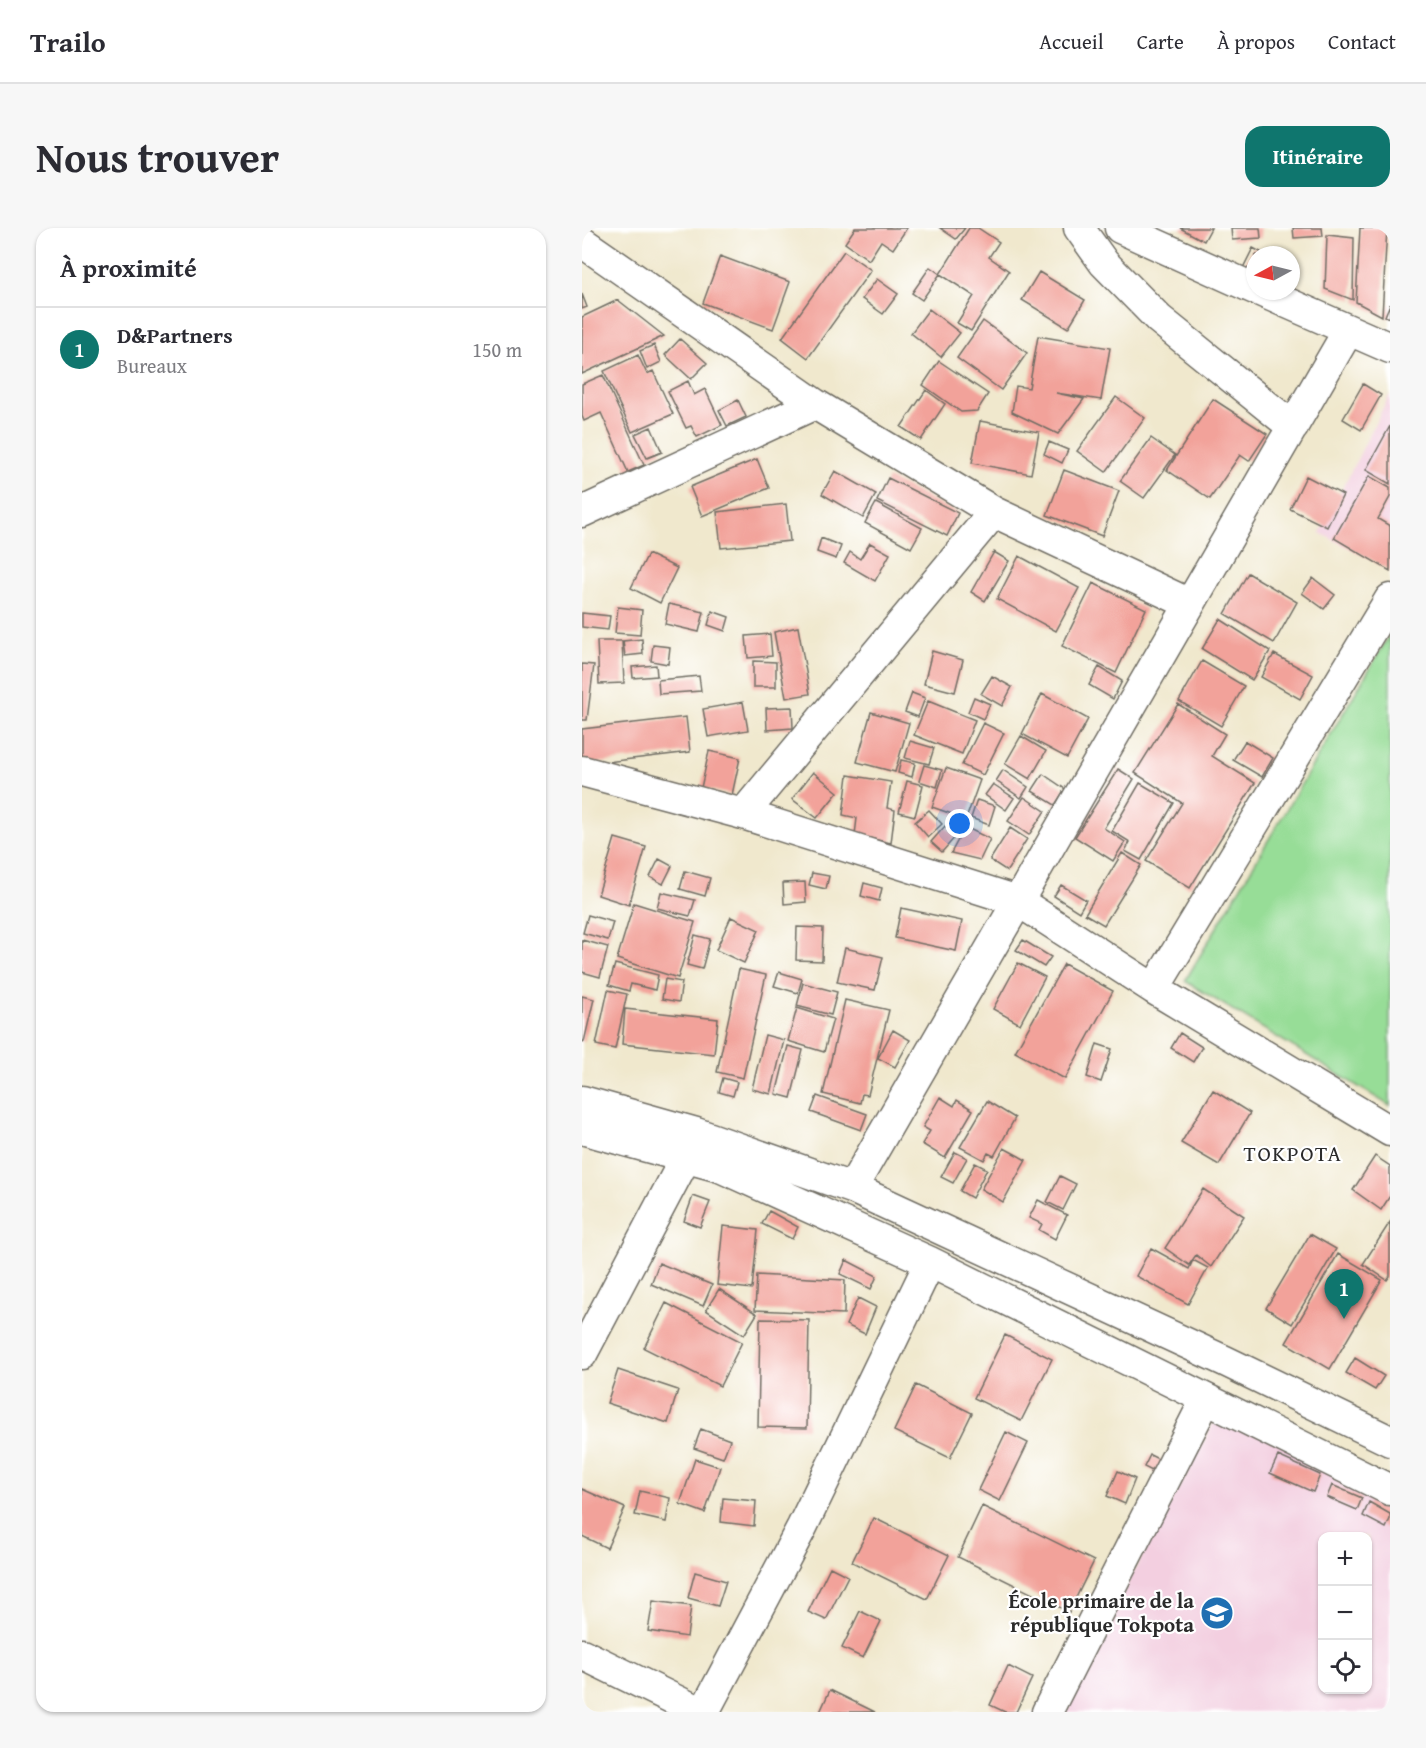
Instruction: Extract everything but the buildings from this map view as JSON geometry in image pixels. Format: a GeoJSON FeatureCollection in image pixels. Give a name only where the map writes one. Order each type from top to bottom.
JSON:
{"type":"FeatureCollection","features":[{"type":"Feature","properties":{"kind":"street"},"geometry":{"type":"LineString","coordinates":[[1079,228],[1104,263],[1159,319],[1293,426]]}},
{"type":"Feature","properties":{"kind":"street"},"geometry":{"type":"LineString","coordinates":[[1120,228],[1246,285]]}},
{"type":"Feature","properties":{"kind":"street"},"geometry":{"type":"LineString","coordinates":[[582,242],[816,404],[994,512],[1190,604]]}},
{"type":"Feature","properties":{"kind":"street"},"geometry":{"type":"LineString","coordinates":[[1280,300],[1390,348]]}},
{"type":"Feature","properties":{"kind":"street"},"geometry":{"type":"LineString","coordinates":[[852,1188],[1348,331]]}},
{"type":"Feature","properties":{"kind":"street"},"geometry":{"type":"LineString","coordinates":[[582,513],[816,404]]}},
{"type":"Feature","properties":{"kind":"street"},"geometry":{"type":"LineString","coordinates":[[743,814],[994,512]]}},
{"type":"Feature","properties":{"kind":"street"},"geometry":{"type":"LineString","coordinates":[[1154,989],[1390,598]]}},
{"type":"Feature","properties":{"kind":"street"},"geometry":{"type":"LineString","coordinates":[[582,771],[743,814],[1018,901],[1154,989],[1390,1131]]}},
{"type":"Feature","properties":{"kind":"street"},"geometry":{"type":"LineString","coordinates":[[582,1101],[696,1132],[852,1188],[1225,1361],[1390,1441]]}},
{"type":"Feature","properties":{"kind":"street"},"geometry":{"type":"LineString","coordinates":[[582,1129],[720,1167],[930,1262],[1390,1490]]}},
{"type":"Feature","properties":{"kind":"street"},"geometry":{"type":"LineString","coordinates":[[582,1354],[686,1157]]}},
{"type":"Feature","properties":{"kind":"street"},"geometry":{"type":"LineString","coordinates":[[582,1654],[702,1712],[802,1527],[930,1262]]}},
{"type":"Feature","properties":{"kind":"street"},"geometry":{"type":"LineString","coordinates":[[1047,1712],[1206,1399]]}},
{"type":"Feature","properties":{"kind":"shaded area"},"geometry":{"type":"Polygon","coordinates":[[[1390,394],[1390,569],[1320,533],[1390,394]]]}},
{"type":"Feature","properties":{"kind":"shaded area","name":"École primaire de la république Tokpota"},"geometry":{"type":"Polygon","coordinates":[[[1220,1411],[1390,1502],[1390,1712],[1058,1712],[1220,1411]]]}},
{"type":"Feature","properties":{"kind":"green space"},"geometry":{"type":"Polygon","coordinates":[[[1390,634],[1390,1106],[1185,981],[1390,634]]]}},
{"type":"Feature","properties":{"kind":"place","name":"D&Partners"},"geometry":{"type":"Point","coordinates":[1344,1319]}},
{"type":"Feature","properties":{"kind":"place","name":"École primaire de la république Tokpota"},"geometry":{"type":"Point","coordinates":[1217,1613]}},
{"type":"Feature","properties":{"kind":"district","name":"TOKPOTA"},"geometry":{"type":"Point","coordinates":[1293,1153]}}]}
